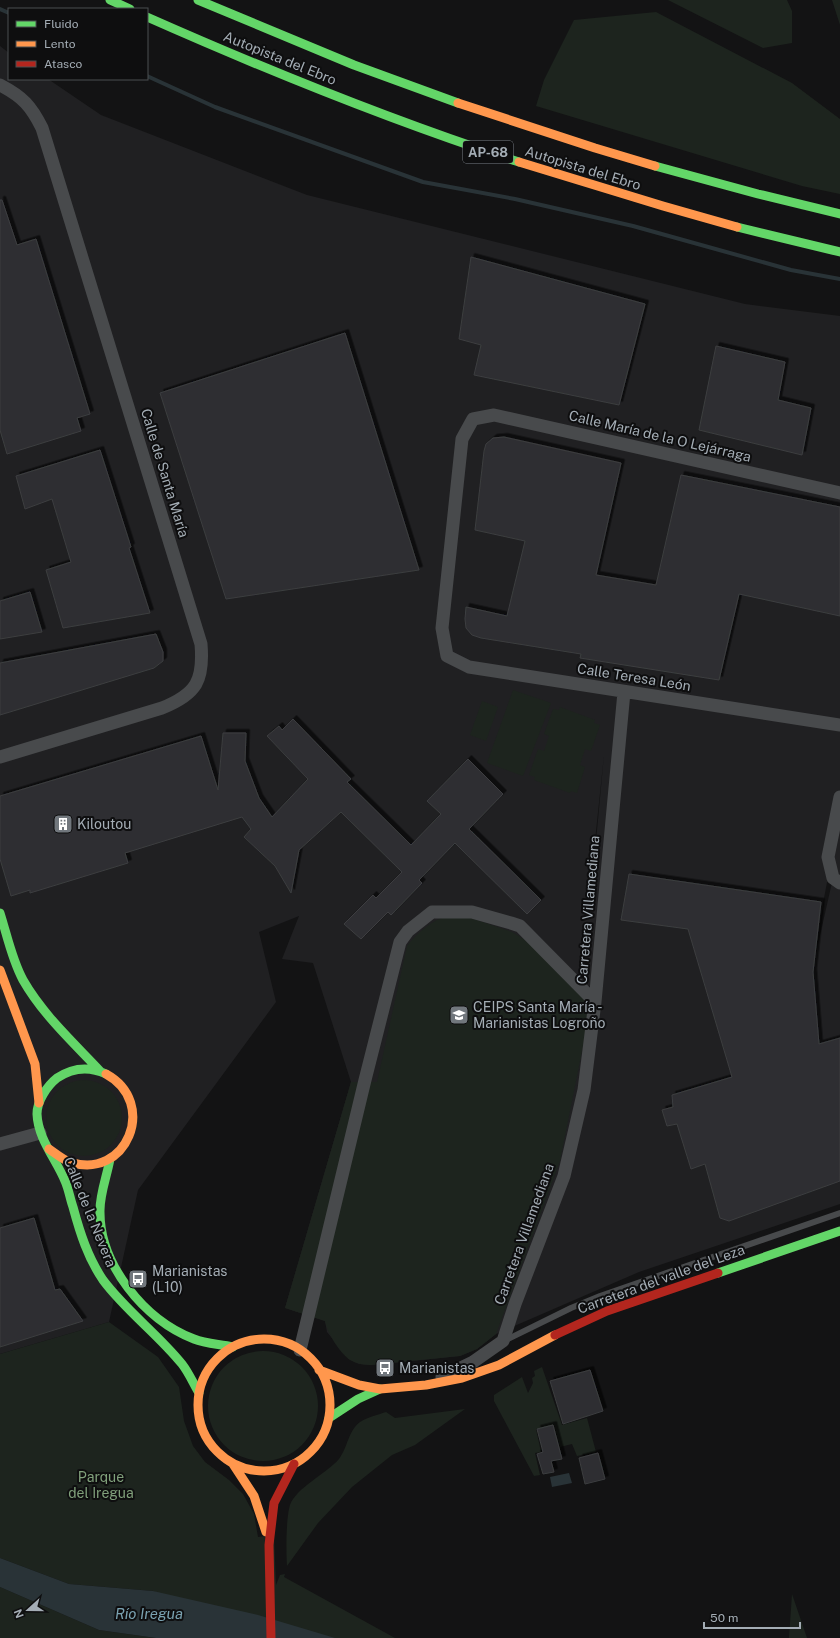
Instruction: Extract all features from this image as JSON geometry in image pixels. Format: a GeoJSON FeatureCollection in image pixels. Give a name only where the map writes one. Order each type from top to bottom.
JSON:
{"type":"FeatureCollection","features":[{"type":"Feature","properties":{"kind":"main road"},"geometry":{"type":"LineString","coordinates":[[110,0],[128,8]]}},
{"type":"Feature","properties":{"kind":"main road","name":"Autopista del Ebro"},"geometry":{"type":"LineString","coordinates":[[198,0],[342,60],[505,119],[701,179],[840,214]]}},
{"type":"Feature","properties":{"kind":"main road","name":"Autopista del Ebro"},"geometry":{"type":"LineString","coordinates":[[148,17],[337,97],[515,161],[661,206],[840,252]]}},
{"type":"Feature","properties":{"kind":"main road"},"geometry":{"type":"LineString","coordinates":[[0,913],[13,957],[24,980],[42,1006],[101,1072]]}},
{"type":"Feature","properties":{"kind":"main road"},"geometry":{"type":"LineString","coordinates":[[0,970],[35,1064],[39,1103],[37,1123],[40,1133],[49,1149],[59,1158],[71,1164],[84,1166],[98,1164],[110,1159],[120,1151],[127,1142],[132,1130],[134,1118],[128,1095],[121,1085],[112,1077],[101,1072],[85,1069],[68,1072],[50,1084],[39,1103]]}},
{"type":"Feature","properties":{"kind":"main road","name":"Calle de la Nevera"},"geometry":{"type":"LineString","coordinates":[[49,1149],[65,1180],[73,1210],[88,1251],[102,1278],[129,1313],[181,1363],[199,1393]]}},
{"type":"Feature","properties":{"kind":"main road","name":"Calle de la Nevera"},"geometry":{"type":"LineString","coordinates":[[110,1159],[100,1210],[102,1238],[113,1265],[131,1292],[165,1324],[193,1339],[233,1347]]}},
{"type":"Feature","properties":{"kind":"main road","name":"Carretera del valle del Leza"},"geometry":{"type":"LineString","coordinates":[[319,1370],[359,1386],[380,1389],[426,1385],[462,1378],[499,1365],[572,1326],[607,1311],[840,1231]]}},
{"type":"Feature","properties":{"kind":"main road"},"geometry":{"type":"LineString","coordinates":[[267,1339],[290,1344],[300,1350],[311,1359],[319,1370],[330,1393],[331,1407],[329,1418],[318,1443],[308,1455],[294,1464],[279,1470],[263,1472],[248,1470],[233,1464],[219,1454],[208,1441],[201,1425],[198,1408],[199,1393],[203,1379],[211,1366],[221,1355],[244,1342],[267,1339]]}},
{"type":"Feature","properties":{"kind":"main road","name":"Carretera del valle del Leza"},"geometry":{"type":"LineString","coordinates":[[329,1418],[358,1399],[380,1389]]}},
{"type":"Feature","properties":{"kind":"main road"},"geometry":{"type":"LineString","coordinates":[[233,1464],[257,1500],[262,1512],[269,1545]]}},
{"type":"Feature","properties":{"kind":"main road"},"geometry":{"type":"LineString","coordinates":[[271,1638],[269,1545],[274,1503],[294,1464]]}},
{"type":"Feature","properties":{"kind":"street","name":"Calle de Santa María"},"geometry":{"type":"LineString","coordinates":[[0,86],[24,100],[34,110],[42,128],[201,644],[202,663],[199,678],[192,690],[181,701],[0,757]]}},
{"type":"Feature","properties":{"kind":"street","name":"Calle María de la O Lejárraga"},"geometry":{"type":"LineString","coordinates":[[443,634],[442,628],[462,439],[473,420],[494,415],[840,493]]}},
{"type":"Feature","properties":{"kind":"street","name":"Calle Teresa León"},"geometry":{"type":"LineString","coordinates":[[443,634],[447,656],[470,667],[840,725]]}},
{"type":"Feature","properties":{"kind":"street","name":"Carretera Villamediana"},"geometry":{"type":"LineString","coordinates":[[503,1342],[515,1304],[564,1176],[584,1090],[595,1002],[624,692]]}},
{"type":"Feature","properties":{"kind":"street"},"geometry":{"type":"LineString","coordinates":[[840,797],[828,857],[833,878],[840,883]]}},
{"type":"Feature","properties":{"kind":"street"},"geometry":{"type":"LineString","coordinates":[[300,1350],[400,942],[408,931],[432,912],[472,912],[520,926],[595,1002]]}},
{"type":"Feature","properties":{"kind":"street"},"geometry":{"type":"LineString","coordinates":[[0,1144],[40,1133]]}},
{"type":"Feature","properties":{"kind":"street"},"geometry":{"type":"LineString","coordinates":[[426,1385],[473,1362],[503,1342]]}},
{"type":"Feature","properties":{"kind":"lane"},"geometry":{"type":"LineString","coordinates":[[503,1342],[571,1308],[600,1296],[840,1212]]}},
{"type":"Feature","properties":{"kind":"shaded area"},"geometry":{"type":"Polygon","coordinates":[[[0,46],[8,52],[8,80],[49,80],[101,115],[307,195],[745,304],[840,316],[840,1204],[639,1272],[496,1334],[477,1349],[460,1356],[372,1365],[359,1364],[349,1359],[327,1332],[325,1321],[285,1308],[351,1082],[313,963],[282,959],[299,916],[259,932],[276,1002],[138,1190],[109,1322],[0,1354],[0,46]],[[604,755],[594,850],[591,895],[604,755]],[[830,867],[824,898],[814,962],[833,878],[830,867]],[[591,986],[582,989],[579,992],[587,1009],[588,1018],[591,986]]]}},
{"type":"Feature","properties":{"kind":"green space"},"geometry":{"type":"Polygon","coordinates":[[[668,0],[787,0],[792,11],[792,43],[763,48],[668,0]]]}},
{"type":"Feature","properties":{"kind":"green space"},"geometry":{"type":"Polygon","coordinates":[[[832,0],[840,0],[840,25],[832,0]]]}},
{"type":"Feature","properties":{"kind":"green space"},"geometry":{"type":"Polygon","coordinates":[[[656,12],[792,83],[840,119],[840,194],[802,186],[536,106],[544,80],[574,20],[656,12]]]}},
{"type":"Feature","properties":{"kind":"green space"},"geometry":{"type":"Polygon","coordinates":[[[513,690],[551,703],[523,776],[487,763],[513,690]]]}},
{"type":"Feature","properties":{"kind":"green space"},"geometry":{"type":"Polygon","coordinates":[[[482,701],[498,707],[486,741],[470,735],[482,701]]]}},
{"type":"Feature","properties":{"kind":"green space"},"geometry":{"type":"Polygon","coordinates":[[[560,707],[595,720],[594,723],[600,725],[591,751],[585,749],[580,765],[585,767],[577,793],[571,791],[570,793],[534,780],[535,777],[529,775],[538,749],[544,751],[549,736],[544,734],[553,709],[559,710],[560,707]]]}},
{"type":"Feature","properties":{"kind":"green space"},"geometry":{"type":"Polygon","coordinates":[[[449,915],[462,915],[512,932],[535,946],[585,1000],[588,1021],[560,1161],[496,1334],[477,1349],[460,1356],[372,1365],[361,1364],[350,1360],[342,1353],[331,1337],[325,1321],[285,1308],[351,1082],[377,1082],[407,946],[426,927],[449,915]]]}},
{"type":"Feature","properties":{"kind":"green space"},"geometry":{"type":"Polygon","coordinates":[[[84,1080],[99,1083],[111,1091],[119,1103],[122,1118],[119,1133],[111,1145],[99,1153],[84,1156],[69,1153],[57,1145],[49,1133],[46,1118],[49,1103],[57,1091],[69,1083],[84,1080]]]}},
{"type":"Feature","properties":{"kind":"green space","name":"Parque del Iregua"},"geometry":{"type":"Polygon","coordinates":[[[109,1322],[158,1357],[179,1387],[184,1421],[193,1446],[205,1462],[229,1480],[243,1494],[254,1514],[258,1537],[274,1535],[276,1585],[280,1575],[285,1574],[284,1577],[395,1638],[259,1638],[153,1591],[69,1584],[0,1558],[0,1354],[109,1322]]]}},
{"type":"Feature","properties":{"kind":"green space"},"geometry":{"type":"Polygon","coordinates":[[[263,1351],[284,1355],[294,1360],[302,1367],[309,1375],[314,1385],[318,1406],[314,1427],[309,1437],[302,1445],[294,1452],[284,1457],[263,1461],[242,1457],[232,1452],[224,1445],[217,1437],[212,1427],[208,1406],[212,1385],[217,1375],[224,1367],[232,1360],[242,1355],[263,1351]]]}},
{"type":"Feature","properties":{"kind":"green space"},"geometry":{"type":"Polygon","coordinates":[[[542,1367],[562,1425],[587,1418],[596,1452],[577,1456],[572,1444],[560,1447],[554,1425],[536,1429],[541,1452],[535,1453],[540,1475],[534,1476],[494,1401],[494,1395],[522,1377],[528,1393],[533,1383],[532,1378],[535,1376],[534,1371],[542,1367]]]}},
{"type":"Feature","properties":{"kind":"green space"},"geometry":{"type":"Polygon","coordinates":[[[465,1409],[415,1445],[392,1455],[352,1487],[318,1523],[287,1566],[287,1526],[290,1505],[293,1499],[298,1493],[339,1459],[350,1434],[360,1422],[369,1417],[386,1412],[395,1418],[465,1409]]]}},
{"type":"Feature","properties":{"kind":"green space"},"geometry":{"type":"Polygon","coordinates":[[[0,1587],[99,1630],[156,1638],[0,1638],[0,1587]]]}},
{"type":"Feature","properties":{"kind":"green space"},"geometry":{"type":"Polygon","coordinates":[[[792,1594],[806,1635],[807,1638],[789,1638],[792,1594]]]}},
{"type":"Feature","properties":{"kind":"water"},"geometry":{"type":"Polygon","coordinates":[[[569,1473],[572,1483],[552,1487],[550,1477],[569,1473]]]}},
{"type":"Feature","properties":{"kind":"water","name":"Río Iregua"},"geometry":{"type":"Polygon","coordinates":[[[0,1558],[69,1584],[153,1591],[258,1615],[335,1638],[156,1638],[99,1630],[0,1587],[0,1558]]]}},
{"type":"Feature","properties":{"kind":"building"},"geometry":{"type":"Polygon","coordinates":[[[0,200],[2,200],[17,245],[36,239],[90,414],[77,418],[81,431],[7,454],[0,430],[0,200]]]}},
{"type":"Feature","properties":{"kind":"building"},"geometry":{"type":"Polygon","coordinates":[[[471,257],[645,304],[619,405],[474,375],[481,345],[459,339],[471,257]]]}},
{"type":"Feature","properties":{"kind":"building"},"geometry":{"type":"Polygon","coordinates":[[[345,333],[419,570],[226,599],[160,393],[345,333]]]}},
{"type":"Feature","properties":{"kind":"building"},"geometry":{"type":"Polygon","coordinates":[[[716,346],[785,362],[778,400],[811,408],[802,455],[699,430],[716,346]]]}},
{"type":"Feature","properties":{"kind":"building"},"geometry":{"type":"Polygon","coordinates":[[[504,437],[621,463],[596,575],[656,585],[681,475],[840,507],[840,616],[739,594],[719,680],[580,658],[581,654],[481,638],[472,635],[466,628],[466,607],[507,616],[525,541],[475,530],[486,444],[493,438],[504,437]]]}},
{"type":"Feature","properties":{"kind":"building"},"geometry":{"type":"Polygon","coordinates":[[[100,450],[150,613],[63,628],[46,570],[71,562],[52,499],[25,509],[16,476],[100,450]]]}},
{"type":"Feature","properties":{"kind":"building"},"geometry":{"type":"Polygon","coordinates":[[[30,592],[42,632],[0,639],[0,601],[30,592]]]}},
{"type":"Feature","properties":{"kind":"building"},"geometry":{"type":"Polygon","coordinates":[[[156,634],[163,652],[163,661],[154,668],[0,715],[0,663],[156,634]]]}},
{"type":"Feature","properties":{"kind":"building"},"geometry":{"type":"Polygon","coordinates":[[[293,719],[351,779],[347,782],[411,845],[441,814],[427,801],[468,759],[503,794],[469,829],[541,900],[527,914],[455,843],[419,880],[422,883],[391,915],[388,912],[361,939],[344,924],[373,895],[376,898],[402,872],[341,812],[299,850],[291,893],[275,866],[244,837],[251,829],[242,817],[125,853],[128,863],[30,893],[30,890],[11,896],[0,859],[0,796],[201,736],[218,790],[223,733],[246,733],[245,761],[259,798],[272,817],[308,779],[267,736],[279,726],[282,730],[293,719]]]}},
{"type":"Feature","properties":{"kind":"building"},"geometry":{"type":"Polygon","coordinates":[[[629,874],[821,902],[813,972],[819,1044],[840,1038],[840,1181],[729,1221],[720,1218],[705,1164],[691,1169],[677,1124],[667,1126],[662,1110],[673,1107],[672,1095],[732,1077],[688,929],[621,920],[629,874]]]}},
{"type":"Feature","properties":{"kind":"building"},"geometry":{"type":"Polygon","coordinates":[[[34,1218],[55,1290],[60,1289],[83,1321],[0,1347],[0,1228],[34,1218]]]}},
{"type":"Feature","properties":{"kind":"building"},"geometry":{"type":"Polygon","coordinates":[[[590,1370],[603,1411],[563,1424],[550,1381],[590,1370]]]}},
{"type":"Feature","properties":{"kind":"building"},"geometry":{"type":"Polygon","coordinates":[[[553,1425],[562,1459],[551,1461],[554,1472],[543,1474],[537,1454],[543,1452],[537,1429],[553,1425]]]}},
{"type":"Feature","properties":{"kind":"building"},"geometry":{"type":"Polygon","coordinates":[[[598,1453],[605,1479],[585,1484],[579,1458],[598,1453]]]}},
{"type":"Feature","properties":{"kind":"waterway"},"geometry":{"type":"LineString","coordinates":[[0,9],[8,13]]}},
{"type":"Feature","properties":{"kind":"waterway"},"geometry":{"type":"LineString","coordinates":[[148,76],[215,107],[423,182],[515,199],[633,226],[791,270],[840,279]]}},
{"type":"Feature","properties":{"kind":"traffic: fast"},"geometry":{"type":"LineString","coordinates":[[110,0],[128,8]]}},
{"type":"Feature","properties":{"kind":"traffic: fast"},"geometry":{"type":"LineString","coordinates":[[198,0],[354,65],[458,103]]}},
{"type":"Feature","properties":{"kind":"traffic: fast"},"geometry":{"type":"LineString","coordinates":[[148,17],[239,57],[331,94],[424,130],[519,162]]}},
{"type":"Feature","properties":{"kind":"traffic: fast"},"geometry":{"type":"LineString","coordinates":[[655,166],[758,194],[840,214]]}},
{"type":"Feature","properties":{"kind":"traffic: fast"},"geometry":{"type":"LineString","coordinates":[[737,227],[840,252]]}},
{"type":"Feature","properties":{"kind":"traffic: fast"},"geometry":{"type":"LineString","coordinates":[[0,913],[16,964],[31,993],[49,1017],[101,1072]]}},
{"type":"Feature","properties":{"kind":"traffic: fast"},"geometry":{"type":"LineString","coordinates":[[106,1074],[100,1071],[81,1069],[69,1072],[57,1078],[46,1089],[41,1099],[37,1109],[38,1123],[48,1149],[68,1188],[82,1236],[98,1272],[122,1302],[173,1353],[189,1374],[199,1393]]}},
{"type":"Feature","properties":{"kind":"traffic: fast"},"geometry":{"type":"LineString","coordinates":[[110,1159],[102,1191],[100,1210],[102,1230],[107,1250],[116,1270],[128,1288],[142,1304],[158,1318],[176,1330],[199,1341],[233,1347]]}},
{"type":"Feature","properties":{"kind":"traffic: fast"},"geometry":{"type":"LineString","coordinates":[[718,1273],[840,1231]]}},
{"type":"Feature","properties":{"kind":"traffic: fast"},"geometry":{"type":"LineString","coordinates":[[329,1418],[358,1399],[380,1389]]}},
{"type":"Feature","properties":{"kind":"traffic: slow"},"geometry":{"type":"LineString","coordinates":[[458,103],[655,166]]}},
{"type":"Feature","properties":{"kind":"traffic: slow"},"geometry":{"type":"LineString","coordinates":[[519,162],[737,227]]}},
{"type":"Feature","properties":{"kind":"traffic: slow"},"geometry":{"type":"LineString","coordinates":[[0,970],[35,1064],[39,1103]]}},
{"type":"Feature","properties":{"kind":"traffic: slow"},"geometry":{"type":"LineString","coordinates":[[49,1149],[67,1161],[90,1165],[107,1160],[120,1150],[129,1136],[133,1120],[131,1103],[122,1087],[106,1074]]}},
{"type":"Feature","properties":{"kind":"traffic: slow"},"geometry":{"type":"LineString","coordinates":[[319,1370],[359,1385],[380,1389],[426,1385],[462,1378],[499,1365],[555,1335]]}},
{"type":"Feature","properties":{"kind":"traffic: slow"},"geometry":{"type":"LineString","coordinates":[[270,1339],[289,1344],[301,1350],[311,1358],[319,1368],[325,1380],[329,1392],[330,1405],[329,1418],[325,1430],[319,1442],[311,1452],[301,1460],[289,1466],[277,1470],[258,1471],[239,1466],[227,1460],[217,1452],[209,1442],[203,1430],[199,1418],[198,1399],[203,1380],[209,1368],[217,1358],[227,1350],[239,1344],[251,1340],[270,1339]]}},
{"type":"Feature","properties":{"kind":"traffic: slow"},"geometry":{"type":"LineString","coordinates":[[233,1464],[254,1496],[266,1532]]}},
{"type":"Feature","properties":{"kind":"traffic: jam"},"geometry":{"type":"LineString","coordinates":[[555,1335],[607,1311],[718,1273]]}},
{"type":"Feature","properties":{"kind":"traffic: jam"},"geometry":{"type":"LineString","coordinates":[[271,1638],[269,1545],[274,1503],[294,1464]]}},
{"type":"Feature","properties":{"kind":"place","name":"Kiloutou"},"geometry":{"type":"Point","coordinates":[63,824]}},
{"type":"Feature","properties":{"kind":"place","name":"CEIPS Santa María - Marianistas Logroño"},"geometry":{"type":"Point","coordinates":[459,1015]}},
{"type":"Feature","properties":{"kind":"place","name":"Marianistas (L10)"},"geometry":{"type":"Point","coordinates":[138,1279]}},
{"type":"Feature","properties":{"kind":"place","name":"Marianistas"},"geometry":{"type":"Point","coordinates":[385,1368]}}]}
